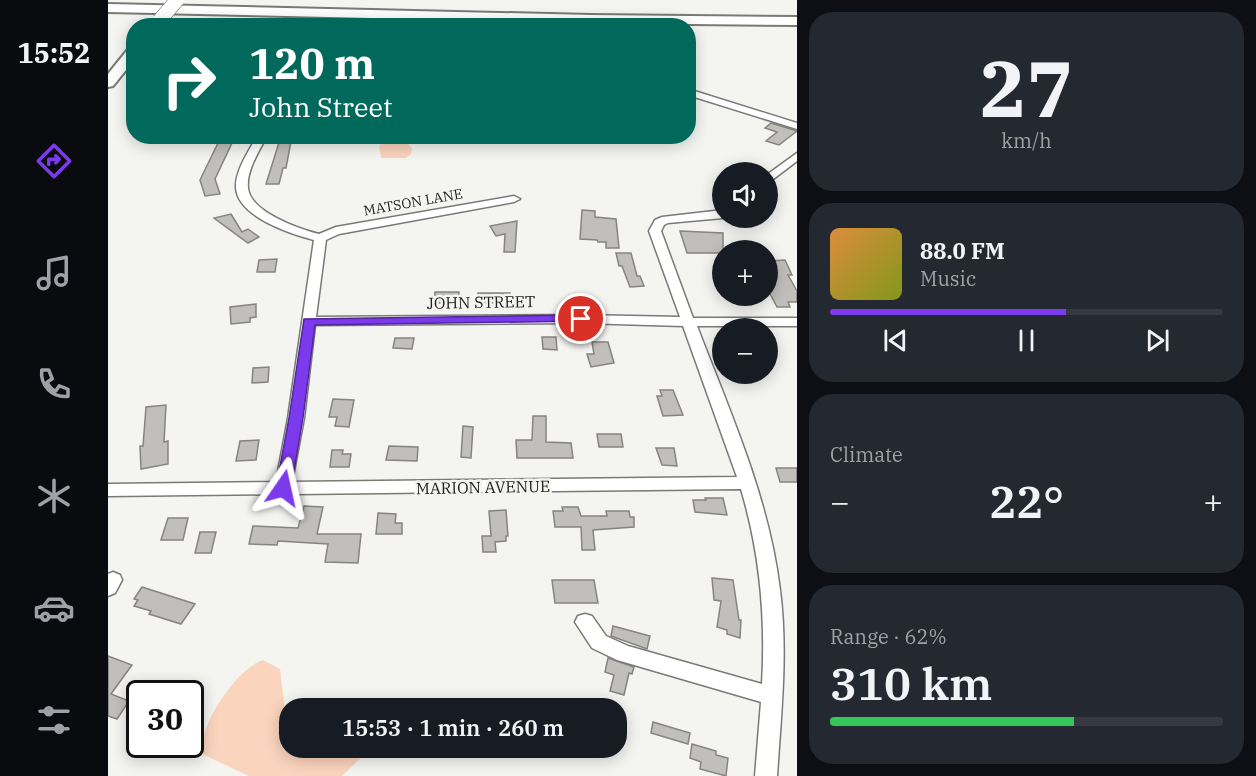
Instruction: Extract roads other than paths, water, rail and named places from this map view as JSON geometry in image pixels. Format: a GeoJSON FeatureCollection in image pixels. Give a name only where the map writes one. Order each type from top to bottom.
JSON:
{"type":"FeatureCollection","features":[{"type":"Feature","properties":{"kind":"highway"},"geometry":{"type":"LineString","coordinates":[[135,0],[592,11],[797,13]]}},
{"type":"Feature","properties":{"kind":"highway"},"geometry":{"type":"LineString","coordinates":[[156,18],[168,0]]}},
{"type":"Feature","properties":{"kind":"highway"},"geometry":{"type":"LineString","coordinates":[[158,18],[177,0]]}},
{"type":"Feature","properties":{"kind":"highway"},"geometry":{"type":"LineString","coordinates":[[490,3],[592,11]]}},
{"type":"Feature","properties":{"kind":"highway"},"geometry":{"type":"LineString","coordinates":[[108,8],[536,18]]}},
{"type":"Feature","properties":{"kind":"highway"},"geometry":{"type":"LineString","coordinates":[[696,20],[797,21]]}},
{"type":"Feature","properties":{"kind":"highway"},"geometry":{"type":"LineString","coordinates":[[108,72],[126,60]]}},
{"type":"Feature","properties":{"kind":"highway"},"geometry":{"type":"LineString","coordinates":[[108,84],[126,62]]}},
{"type":"Feature","properties":{"kind":"street"},"geometry":{"type":"LineString","coordinates":[[696,94],[797,126]]}},
{"type":"Feature","properties":{"kind":"street"},"geometry":{"type":"LineString","coordinates":[[258,144],[243,179],[244,197],[260,213],[285,227],[320,238],[296,418],[283,488]]}},
{"type":"Feature","properties":{"kind":"street"},"geometry":{"type":"LineString","coordinates":[[778,172],[797,156]]}},
{"type":"Feature","properties":{"kind":"street","name":"MATSON LANE"},"geometry":{"type":"LineString","coordinates":[[320,238],[336,231],[514,199]]}},
{"type":"Feature","properties":{"kind":"street"},"geometry":{"type":"LineString","coordinates":[[712,216],[662,221],[656,226],[656,240],[689,322],[748,483],[756,513],[771,591],[774,636],[766,776]]}},
{"type":"Feature","properties":{"kind":"street","name":"JOHN STREET"},"geometry":{"type":"LineString","coordinates":[[309,321],[581,319],[797,322]]}},
{"type":"Feature","properties":{"kind":"street","name":"MARION AVENUE"},"geometry":{"type":"LineString","coordinates":[[108,490],[748,483]]}},
{"type":"Feature","properties":{"kind":"street"},"geometry":{"type":"LineString","coordinates":[[585,622],[599,642],[624,654],[772,696]]}}]}
